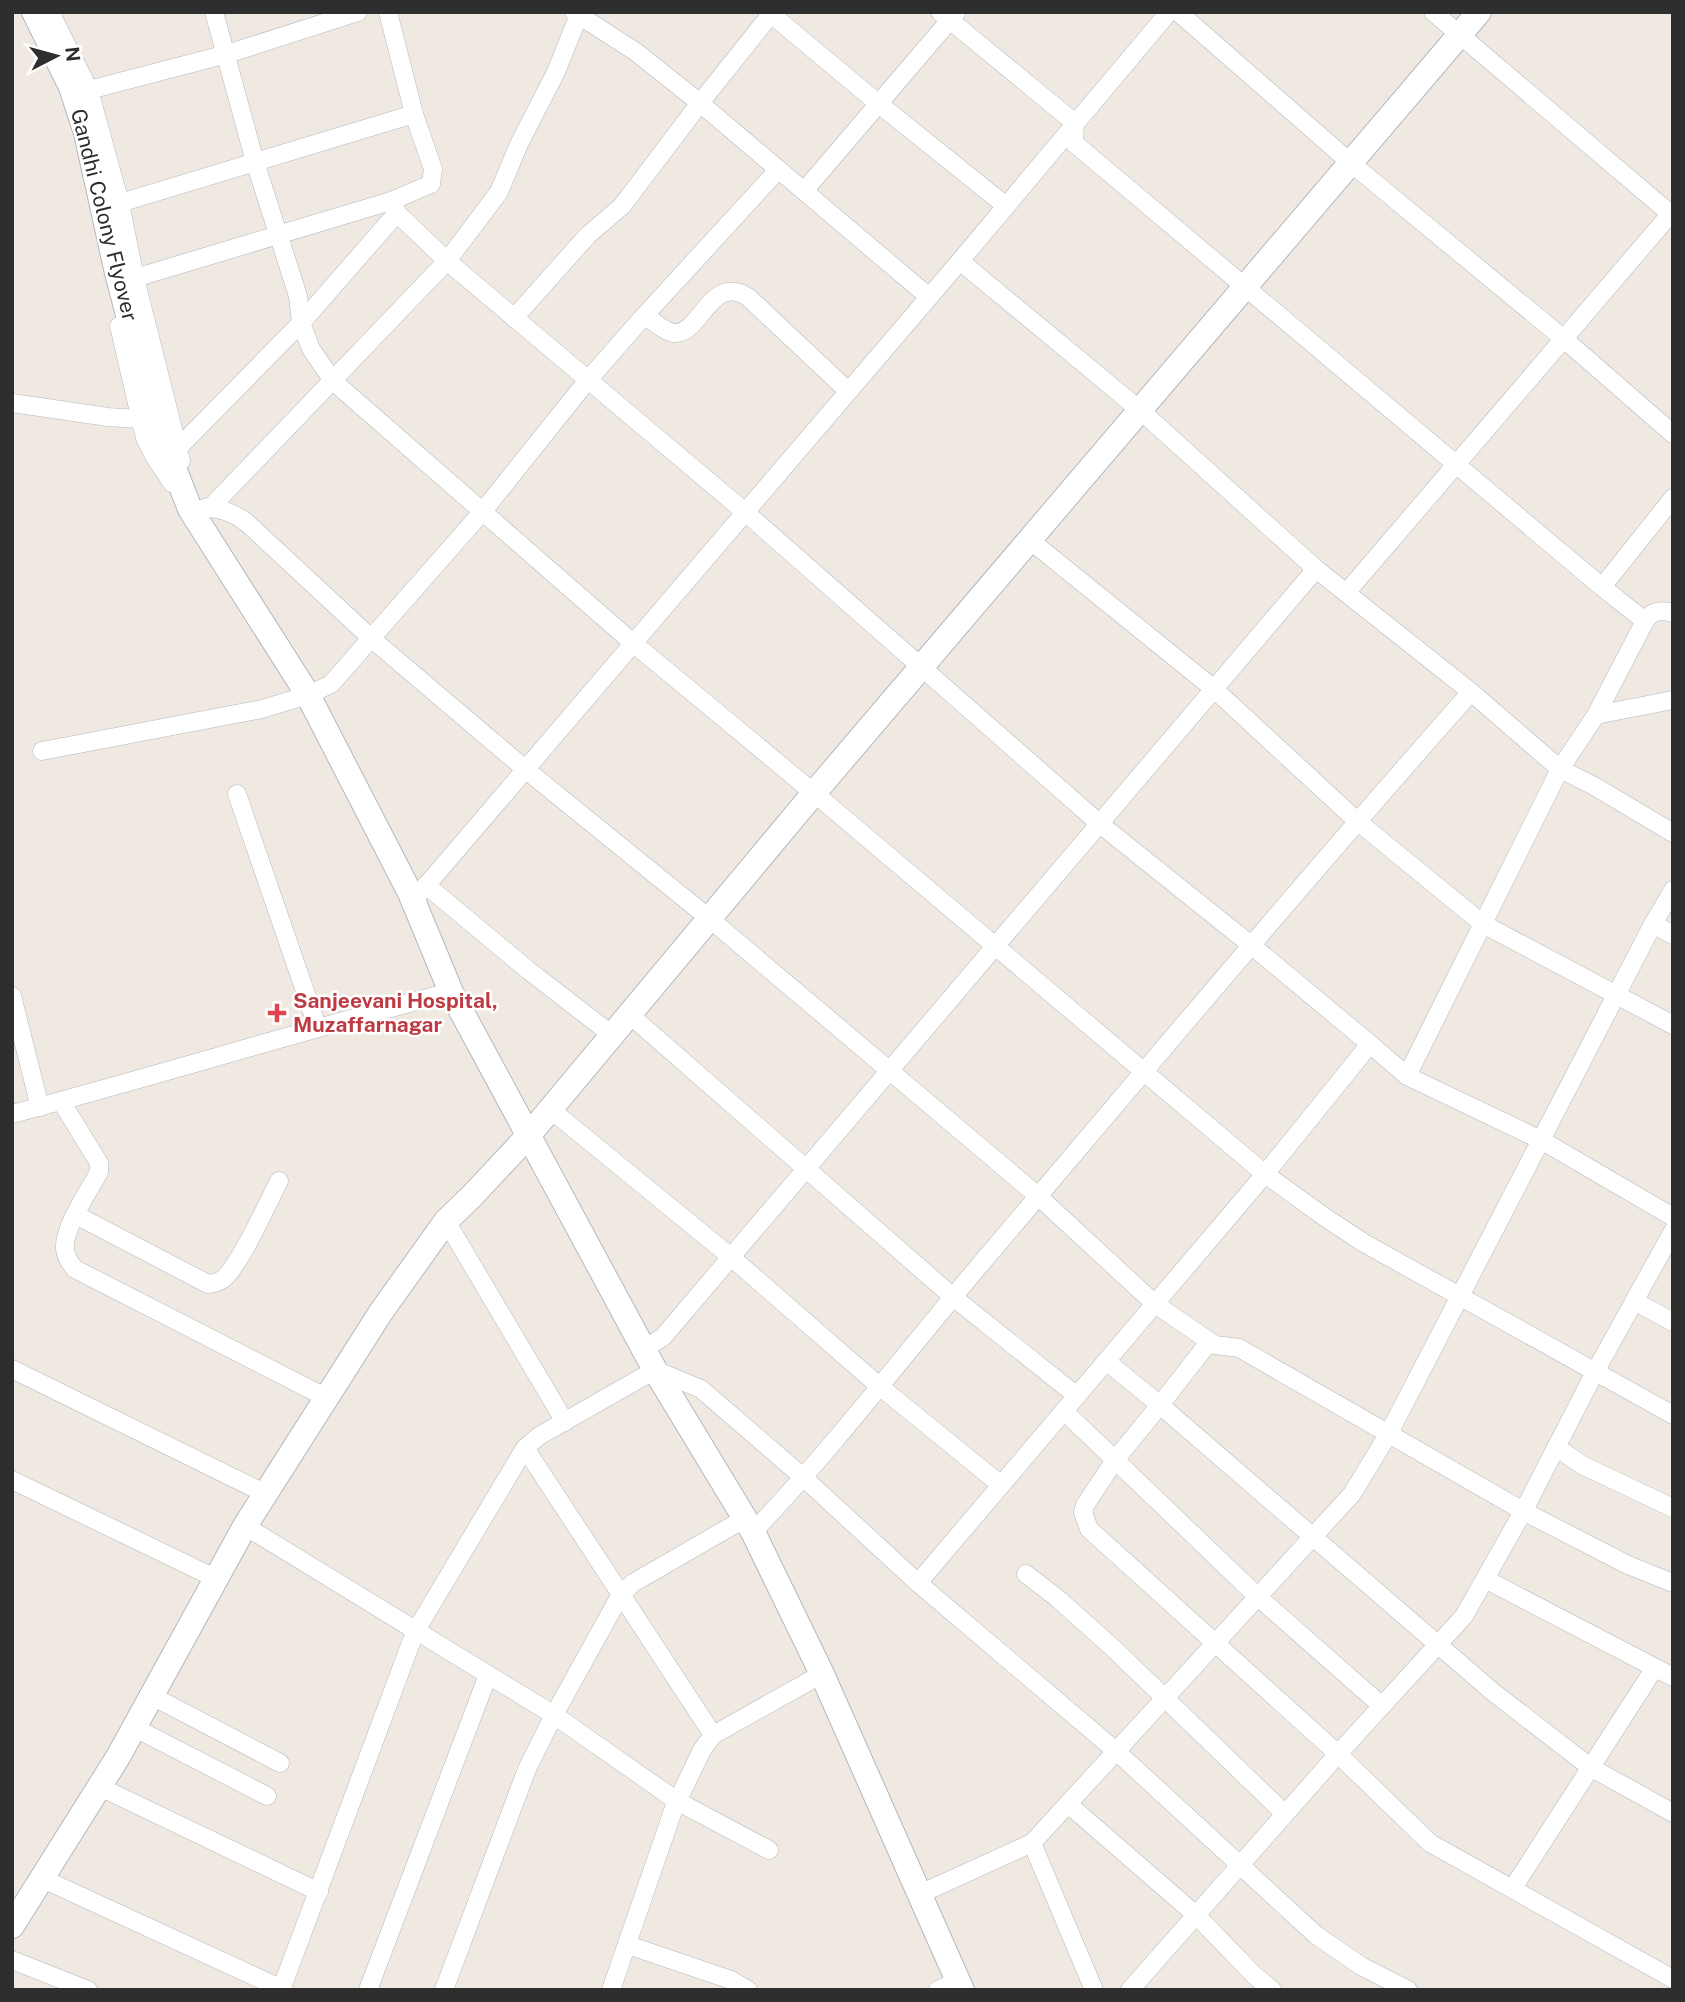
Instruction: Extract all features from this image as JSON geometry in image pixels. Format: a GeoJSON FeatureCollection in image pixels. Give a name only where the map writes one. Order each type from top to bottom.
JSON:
{"type":"FeatureCollection","features":[{"type":"Feature","properties":{"kind":"street","name":"Gandhi Colony Flyover"},"geometry":{"type":"LineString","coordinates":[[34,12],[71,87],[86,133],[148,422]]}},
{"type":"Feature","properties":{"kind":"street"},"geometry":{"type":"LineString","coordinates":[[50,12],[89,90],[120,203],[168,415],[201,508]]}},
{"type":"Feature","properties":{"kind":"street"},"geometry":{"type":"LineString","coordinates":[[214,12],[255,162],[298,296],[301,323],[311,349],[333,381],[633,643],[1265,1174],[1325,1218],[1364,1242],[1673,1415]]}},
{"type":"Feature","properties":{"kind":"street"},"geometry":{"type":"LineString","coordinates":[[89,90],[227,54],[358,12]]}},
{"type":"Feature","properties":{"kind":"street"},"geometry":{"type":"LineString","coordinates":[[178,447],[301,323],[394,207],[433,181],[433,169],[414,114],[388,12]]}},
{"type":"Feature","properties":{"kind":"street"},"geometry":{"type":"LineString","coordinates":[[420,893],[960,261],[1168,12]]}},
{"type":"Feature","properties":{"kind":"street"},"geometry":{"type":"LineString","coordinates":[[1178,12],[1352,164],[1564,339],[1673,434]]}},
{"type":"Feature","properties":{"kind":"street"},"geometry":{"type":"LineString","coordinates":[[1346,593],[1672,214],[1433,12]]}},
{"type":"Feature","properties":{"kind":"street"},"geometry":{"type":"LineString","coordinates":[[12,1926],[135,1728],[244,1527],[381,1312],[446,1222],[528,1136],[814,793],[1479,12]]}},
{"type":"Feature","properties":{"kind":"street"},"geometry":{"type":"LineString","coordinates":[[201,508],[333,381],[447,261],[499,192],[519,144],[556,72],[577,13],[636,52],[700,103],[929,297]]}},
{"type":"Feature","properties":{"kind":"street"},"geometry":{"type":"LineString","coordinates":[[514,318],[589,235],[622,206],[770,13],[1006,206]]}},
{"type":"Feature","properties":{"kind":"street"},"geometry":{"type":"LineString","coordinates":[[804,191],[878,104],[948,15],[1075,123]]}},
{"type":"Feature","properties":{"kind":"street"},"geometry":{"type":"LineString","coordinates":[[120,203],[414,114]]}},
{"type":"Feature","properties":{"kind":"street"},"geometry":{"type":"LineString","coordinates":[[1075,123],[1074,143],[1645,621]]}},
{"type":"Feature","properties":{"kind":"street"},"geometry":{"type":"LineString","coordinates":[[80,143],[148,422],[201,508],[420,893],[451,992],[649,1360],[748,1526],[822,1674],[920,1894],[953,1987]]}},
{"type":"Feature","properties":{"kind":"street"},"geometry":{"type":"LineString","coordinates":[[42,751],[262,709],[308,695],[331,684],[483,511],[587,381],[778,170]]}},
{"type":"Feature","properties":{"kind":"street"},"geometry":{"type":"LineString","coordinates":[[394,207],[447,261],[745,512],[1100,824],[1251,944],[1407,1076],[1541,1140],[1673,1217]]}},
{"type":"Feature","properties":{"kind":"street"},"geometry":{"type":"LineString","coordinates":[[135,278],[280,236],[394,207]]}},
{"type":"Feature","properties":{"kind":"street"},"geometry":{"type":"LineString","coordinates":[[960,261],[1141,411],[1316,569],[1471,692],[1560,769],[1673,833]]}},
{"type":"Feature","properties":{"kind":"street"},"geometry":{"type":"LineString","coordinates":[[645,315],[669,332],[678,333],[687,328],[725,292],[738,291],[748,297],[848,391]]}},
{"type":"Feature","properties":{"kind":"street"},"geometry":{"type":"LineString","coordinates":[[12,403],[148,422]]}},
{"type":"Feature","properties":{"kind":"street"},"geometry":{"type":"LineString","coordinates":[[1602,587],[1673,498]]}},
{"type":"Feature","properties":{"kind":"street"},"geometry":{"type":"LineString","coordinates":[[201,508],[230,513],[246,522],[372,639],[1038,1196],[1155,1304],[1209,1342],[1239,1348],[1523,1511],[1628,1565],[1673,1583]]}},
{"type":"Feature","properties":{"kind":"street"},"geometry":{"type":"LineString","coordinates":[[1031,541],[1214,690],[1357,821],[1483,924],[1673,1025]]}},
{"type":"Feature","properties":{"kind":"street"},"geometry":{"type":"LineString","coordinates":[[41,1878],[281,1989],[415,1632],[525,1448],[649,1360],[663,1337],[1316,569]]}},
{"type":"Feature","properties":{"kind":"street"},"geometry":{"type":"LineString","coordinates":[[1407,1076],[1560,769],[1596,715],[1645,621],[1649,615],[1658,611],[1673,613]]}},
{"type":"Feature","properties":{"kind":"street"},"geometry":{"type":"LineString","coordinates":[[444,1990],[527,1769],[621,1594],[633,1583],[748,1526],[804,1478],[878,1385],[1251,944],[1471,692]]}},
{"type":"Feature","properties":{"kind":"street"},"geometry":{"type":"LineString","coordinates":[[1596,715],[1673,700]]}},
{"type":"Feature","properties":{"kind":"street"},"geometry":{"type":"LineString","coordinates":[[237,794],[317,1026]]}},
{"type":"Feature","properties":{"kind":"street"},"geometry":{"type":"LineString","coordinates":[[920,1894],[1032,1843],[1352,1494],[1389,1433],[1673,890]]}},
{"type":"Feature","properties":{"kind":"street"},"geometry":{"type":"LineString","coordinates":[[420,893],[528,970],[612,1035]]}},
{"type":"Feature","properties":{"kind":"street"},"geometry":{"type":"LineString","coordinates":[[1653,924],[1673,935]]}},
{"type":"Feature","properties":{"kind":"street"},"geometry":{"type":"LineString","coordinates":[[12,1114],[317,1026],[451,992]]}},
{"type":"Feature","properties":{"kind":"street"},"geometry":{"type":"LineString","coordinates":[[12,996],[40,1107]]}},
{"type":"Feature","properties":{"kind":"street"},"geometry":{"type":"LineString","coordinates":[[630,1015],[953,1297],[1077,1396]]}},
{"type":"Feature","properties":{"kind":"street"},"geometry":{"type":"LineString","coordinates":[[918,1583],[1265,1174],[1370,1044]]}},
{"type":"Feature","properties":{"kind":"street"},"geometry":{"type":"LineString","coordinates":[[61,1101],[99,1163],[99,1172],[67,1234],[67,1259],[75,1269],[327,1398]]}},
{"type":"Feature","properties":{"kind":"street"},"geometry":{"type":"LineString","coordinates":[[550,1109],[731,1257],[878,1385],[1001,1485]]}},
{"type":"Feature","properties":{"kind":"street"},"geometry":{"type":"LineString","coordinates":[[76,1215],[208,1284],[216,1283],[228,1275],[279,1181]]}},
{"type":"Feature","properties":{"kind":"street"},"geometry":{"type":"LineString","coordinates":[[446,1222],[565,1422]]}},
{"type":"Feature","properties":{"kind":"street"},"geometry":{"type":"LineString","coordinates":[[1130,1990],[1464,1616],[1673,1231]]}},
{"type":"Feature","properties":{"kind":"street"},"geometry":{"type":"LineString","coordinates":[[1634,1301],[1673,1322]]}},
{"type":"Feature","properties":{"kind":"street"},"geometry":{"type":"LineString","coordinates":[[1209,1342],[1115,1460],[1084,1505],[1083,1512],[1089,1529],[1338,1754],[1430,1843],[1673,1979]]}},
{"type":"Feature","properties":{"kind":"street"},"geometry":{"type":"LineString","coordinates":[[649,1360],[701,1389],[804,1478],[918,1583],[1116,1751],[1317,1936],[1360,1966],[1408,1990]]}},
{"type":"Feature","properties":{"kind":"street"},"geometry":{"type":"LineString","coordinates":[[1106,1361],[1493,1692],[1590,1767],[1673,1813]]}},
{"type":"Feature","properties":{"kind":"street"},"geometry":{"type":"LineString","coordinates":[[12,1369],[266,1493]]}},
{"type":"Feature","properties":{"kind":"street"},"geometry":{"type":"LineString","coordinates":[[1064,1411],[1258,1597],[1382,1706]]}},
{"type":"Feature","properties":{"kind":"street"},"geometry":{"type":"LineString","coordinates":[[1556,1447],[1582,1465],[1673,1508]]}},
{"type":"Feature","properties":{"kind":"street"},"geometry":{"type":"LineString","coordinates":[[525,1448],[713,1735]]}},
{"type":"Feature","properties":{"kind":"street"},"geometry":{"type":"LineString","coordinates":[[12,1480],[215,1578]]}},
{"type":"Feature","properties":{"kind":"street"},"geometry":{"type":"LineString","coordinates":[[244,1527],[554,1715],[677,1801],[769,1850]]}},
{"type":"Feature","properties":{"kind":"street"},"geometry":{"type":"LineString","coordinates":[[1026,1574],[1057,1598],[1165,1698],[1285,1814]]}},
{"type":"Feature","properties":{"kind":"street"},"geometry":{"type":"LineString","coordinates":[[1485,1578],[1673,1677]]}},
{"type":"Feature","properties":{"kind":"street"},"geometry":{"type":"LineString","coordinates":[[1513,1888],[1654,1669]]}},
{"type":"Feature","properties":{"kind":"street"},"geometry":{"type":"LineString","coordinates":[[611,1990],[677,1801],[702,1750],[713,1735],[822,1674]]}},
{"type":"Feature","properties":{"kind":"street"},"geometry":{"type":"LineString","coordinates":[[368,1990],[488,1675]]}},
{"type":"Feature","properties":{"kind":"street"},"geometry":{"type":"LineString","coordinates":[[152,1696],[280,1763]]}},
{"type":"Feature","properties":{"kind":"street"},"geometry":{"type":"LineString","coordinates":[[135,1728],[267,1796]]}},
{"type":"Feature","properties":{"kind":"street"},"geometry":{"type":"LineString","coordinates":[[100,1787],[319,1892]]}},
{"type":"Feature","properties":{"kind":"street"},"geometry":{"type":"LineString","coordinates":[[1068,1804],[1196,1915],[1272,1990]]}},
{"type":"Feature","properties":{"kind":"street"},"geometry":{"type":"LineString","coordinates":[[1032,1843],[1094,1990]]}},
{"type":"Feature","properties":{"kind":"street"},"geometry":{"type":"LineString","coordinates":[[628,1945],[731,1980],[748,1990]]}},
{"type":"Feature","properties":{"kind":"street"},"geometry":{"type":"LineString","coordinates":[[12,1959],[88,1990]]}},
{"type":"Feature","properties":{"kind":"place","name":"Sanjeevani Hospital, Muzaffarnagar"},"geometry":{"type":"Point","coordinates":[277,1013]}}]}
